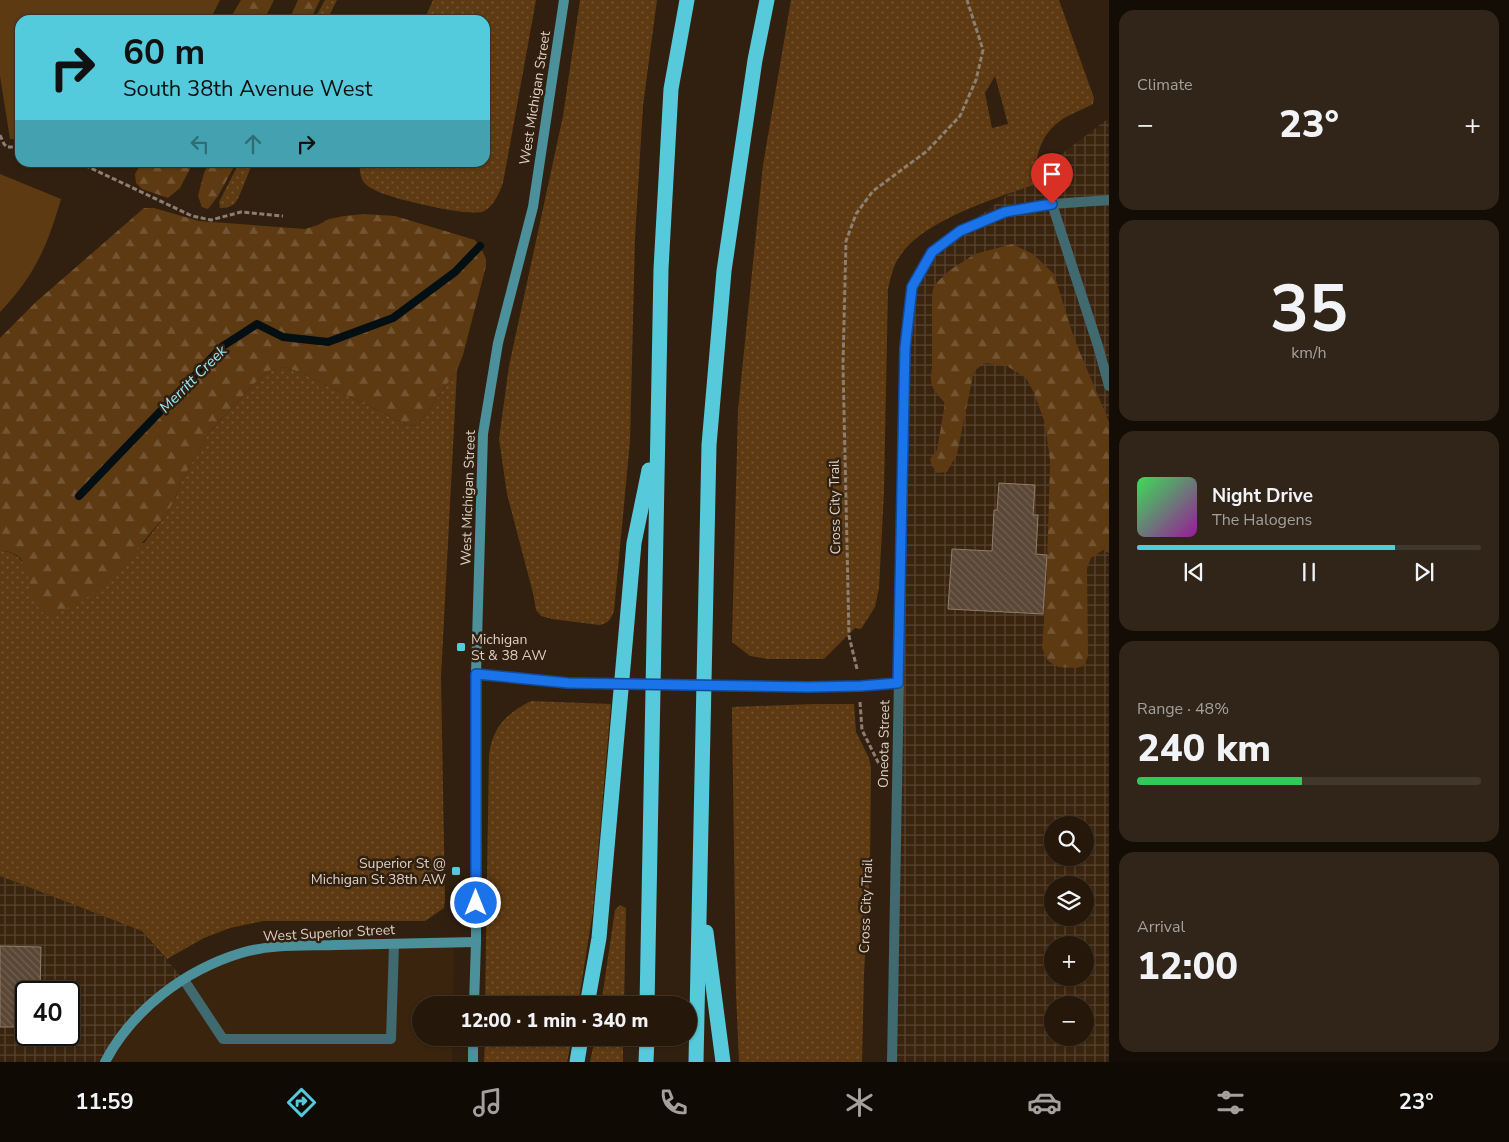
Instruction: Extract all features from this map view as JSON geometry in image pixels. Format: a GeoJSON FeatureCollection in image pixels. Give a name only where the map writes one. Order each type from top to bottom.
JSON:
{"type":"FeatureCollection","features":[{"type":"Feature","properties":{"kind":"highway"},"geometry":{"type":"LineString","coordinates":[[647,996],[660,269],[672,89],[687,0]]}},
{"type":"Feature","properties":{"kind":"highway"},"geometry":{"type":"LineString","coordinates":[[696,1062],[708,444],[724,271],[754,60],[767,0]]}},
{"type":"Feature","properties":{"kind":"highway"},"geometry":{"type":"LineString","coordinates":[[589,996],[599,938],[634,543],[657,435]]}},
{"type":"Feature","properties":{"kind":"highway"},"geometry":{"type":"LineString","coordinates":[[700,880],[723,1062]]}},
{"type":"Feature","properties":{"kind":"highway"},"geometry":{"type":"LineString","coordinates":[[577,1062],[580,1046]]}},
{"type":"Feature","properties":{"kind":"highway"},"geometry":{"type":"LineString","coordinates":[[646,1062],[647,1046]]}},
{"type":"Feature","properties":{"kind":"street","name":"West Michigan Street"},"geometry":{"type":"LineString","coordinates":[[474,996],[476,674],[483,434],[498,343],[533,207],[564,0]]}},
{"type":"Feature","properties":{"kind":"street"},"geometry":{"type":"LineString","coordinates":[[1109,200],[1052,204],[1109,386]]}},
{"type":"Feature","properties":{"kind":"street","name":"Oneota Street"},"geometry":{"type":"LineString","coordinates":[[892,1062],[905,348],[912,287],[932,252],[960,231],[1005,212],[1052,204]]}},
{"type":"Feature","properties":{"kind":"street"},"geometry":{"type":"LineString","coordinates":[[476,674],[568,683],[808,687],[898,683]]}},
{"type":"Feature","properties":{"kind":"street","name":"West Superior Street"},"geometry":{"type":"LineString","coordinates":[[105,1062],[110,1052],[135,1020],[165,992],[199,970],[242,953],[281,946],[476,942]]}},
{"type":"Feature","properties":{"kind":"street"},"geometry":{"type":"LineString","coordinates":[[184,980],[223,1038],[391,1039],[394,944]]}},
{"type":"Feature","properties":{"kind":"street"},"geometry":{"type":"LineString","coordinates":[[472,1062],[473,1046]]}},
{"type":"Feature","properties":{"kind":"path","name":"Cross City Trail"},"geometry":{"type":"LineString","coordinates":[[881,767],[862,730],[861,686],[849,636],[843,365],[846,241],[856,214],[873,191],[927,150],[960,116],[976,80],[983,50],[967,0]]}},
{"type":"Feature","properties":{"kind":"path"},"geometry":{"type":"LineString","coordinates":[[0,135],[4,144],[8,147],[15,147]]}},
{"type":"Feature","properties":{"kind":"path"},"geometry":{"type":"LineString","coordinates":[[89,167],[192,216],[211,220],[241,212],[284,216]]}},
{"type":"Feature","properties":{"kind":"shaded area"},"geometry":{"type":"Polygon","coordinates":[[[1109,118],[1109,1062],[892,1062],[898,683],[912,287],[932,252],[1109,118]]]}},
{"type":"Feature","properties":{"kind":"shaded area"},"geometry":{"type":"Polygon","coordinates":[[[0,876],[142,931],[184,980],[165,992],[105,1062],[0,1062],[0,876]]]}},
{"type":"Feature","properties":{"kind":"shaded area"},"geometry":{"type":"Polygon","coordinates":[[[454,942],[453,996],[412,996],[412,1046],[452,1046],[452,1062],[105,1062],[135,1019],[184,980],[241,953],[454,942]]]}},
{"type":"Feature","properties":{"kind":"green space"},"geometry":{"type":"Polygon","coordinates":[[[0,0],[220,0],[212,15],[15,15],[15,139],[10,139],[0,76],[0,0]]]}},
{"type":"Feature","properties":{"kind":"green space"},"geometry":{"type":"Polygon","coordinates":[[[241,0],[274,0],[266,15],[232,15],[241,0]]]}},
{"type":"Feature","properties":{"kind":"green space"},"geometry":{"type":"Polygon","coordinates":[[[298,0],[320,0],[312,15],[291,15],[298,0]]]}},
{"type":"Feature","properties":{"kind":"green space"},"geometry":{"type":"Polygon","coordinates":[[[325,0],[337,0],[330,15],[317,15],[325,0]]]}},
{"type":"Feature","properties":{"kind":"green space"},"geometry":{"type":"Polygon","coordinates":[[[433,0],[536,0],[503,183],[493,203],[484,211],[465,212],[449,210],[400,199],[370,188],[362,179],[360,167],[490,167],[490,15],[426,15],[433,0]]]}},
{"type":"Feature","properties":{"kind":"green space"},"geometry":{"type":"Polygon","coordinates":[[[580,0],[657,0],[643,106],[635,238],[630,441],[614,611],[609,621],[599,625],[552,619],[541,616],[536,610],[507,494],[499,439],[509,366],[563,116],[580,0]]]}},
{"type":"Feature","properties":{"kind":"green space"},"geometry":{"type":"Polygon","coordinates":[[[791,0],[1059,0],[1094,98],[1093,104],[1064,118],[1055,125],[1044,139],[1038,155],[1036,184],[982,203],[943,221],[911,243],[900,256],[892,271],[888,289],[884,491],[879,588],[875,607],[861,629],[855,628],[824,659],[768,659],[750,656],[732,642],[738,410],[763,165],[791,0]],[[995,76],[985,93],[992,128],[1008,124],[995,76]]]}},
{"type":"Feature","properties":{"kind":"green space"},"geometry":{"type":"Polygon","coordinates":[[[139,167],[191,167],[180,188],[168,198],[142,189],[136,183],[135,174],[139,167]]]}},
{"type":"Feature","properties":{"kind":"green space"},"geometry":{"type":"Polygon","coordinates":[[[207,167],[234,167],[218,196],[208,209],[202,207],[198,196],[207,167]]]}},
{"type":"Feature","properties":{"kind":"green space"},"geometry":{"type":"Polygon","coordinates":[[[237,167],[251,167],[237,201],[230,206],[220,208],[219,202],[237,167]]]}},
{"type":"Feature","properties":{"kind":"green space"},"geometry":{"type":"Polygon","coordinates":[[[0,174],[61,199],[45,246],[31,273],[0,312],[0,174]]]}},
{"type":"Feature","properties":{"kind":"green space"},"geometry":{"type":"Polygon","coordinates":[[[144,208],[154,208],[199,221],[305,229],[329,219],[344,216],[364,214],[395,216],[475,240],[486,259],[486,266],[463,355],[457,370],[418,425],[409,426],[300,372],[283,367],[268,371],[210,431],[181,482],[174,501],[165,516],[114,576],[83,601],[54,614],[44,614],[34,601],[26,568],[22,561],[10,552],[0,551],[0,338],[36,302],[144,208]]]}},
{"type":"Feature","properties":{"kind":"green space"},"geometry":{"type":"Polygon","coordinates":[[[1012,244],[1033,254],[1054,274],[1074,338],[1109,422],[1109,553],[1103,550],[1091,558],[1087,568],[1088,656],[1084,666],[1076,668],[1058,667],[1048,661],[1042,648],[1046,594],[1050,461],[1045,423],[1034,393],[1026,378],[1007,366],[985,363],[974,371],[957,454],[947,472],[937,473],[930,459],[937,450],[945,403],[935,392],[931,380],[932,295],[934,285],[950,270],[975,254],[1012,244]]]}},
{"type":"Feature","properties":{"kind":"green space"},"geometry":{"type":"Polygon","coordinates":[[[283,367],[300,372],[409,426],[418,425],[457,370],[441,677],[444,908],[425,921],[263,921],[230,928],[204,938],[167,959],[142,931],[0,876],[0,551],[9,552],[17,556],[28,570],[144,543],[174,501],[181,482],[210,431],[268,371],[283,367]]]}},
{"type":"Feature","properties":{"kind":"green space"},"geometry":{"type":"Polygon","coordinates":[[[531,701],[611,704],[593,911],[579,996],[485,996],[489,755],[497,729],[514,711],[531,701]]]}},
{"type":"Feature","properties":{"kind":"green space"},"geometry":{"type":"Polygon","coordinates":[[[854,704],[856,732],[869,758],[871,767],[870,866],[864,974],[862,1062],[739,1062],[736,994],[732,707],[854,704]]]}},
{"type":"Feature","properties":{"kind":"green space"},"geometry":{"type":"Polygon","coordinates":[[[620,905],[626,908],[624,996],[602,996],[615,910],[620,905]]]}},
{"type":"Feature","properties":{"kind":"green space"},"geometry":{"type":"Polygon","coordinates":[[[485,1046],[570,1046],[567,1062],[484,1062],[485,1046]]]}},
{"type":"Feature","properties":{"kind":"green space"},"geometry":{"type":"Polygon","coordinates":[[[593,1046],[623,1046],[623,1062],[590,1062],[593,1046]]]}},
{"type":"Feature","properties":{"kind":"building"},"geometry":{"type":"Polygon","coordinates":[[[999,483],[1035,485],[1033,515],[1038,515],[1036,554],[1047,555],[1043,614],[948,609],[952,549],[992,551],[994,510],[997,510],[999,483]]]}},
{"type":"Feature","properties":{"kind":"building"},"geometry":{"type":"Polygon","coordinates":[[[0,946],[41,947],[40,981],[15,981],[15,1027],[0,1027],[0,946]]]}},
{"type":"Feature","properties":{"kind":"waterway","name":"Merritt Creek"},"geometry":{"type":"LineString","coordinates":[[79,496],[223,346],[257,324],[283,337],[328,342],[393,318],[455,272],[480,246]]}},
{"type":"Feature","properties":{"kind":"place","name":"Michigan St & 38 AW"},"geometry":{"type":"Point","coordinates":[461,647]}},
{"type":"Feature","properties":{"kind":"place","name":"Superior St @ Michigan St 38th AW"},"geometry":{"type":"Point","coordinates":[456,871]}},
{"type":"Feature","properties":{"kind":"route"},"geometry":{"type":"LineString","coordinates":[[476,903],[476,674],[568,683],[808,687],[898,683],[905,348],[912,287],[932,252],[960,231],[1005,212],[1052,204]]}}]}
